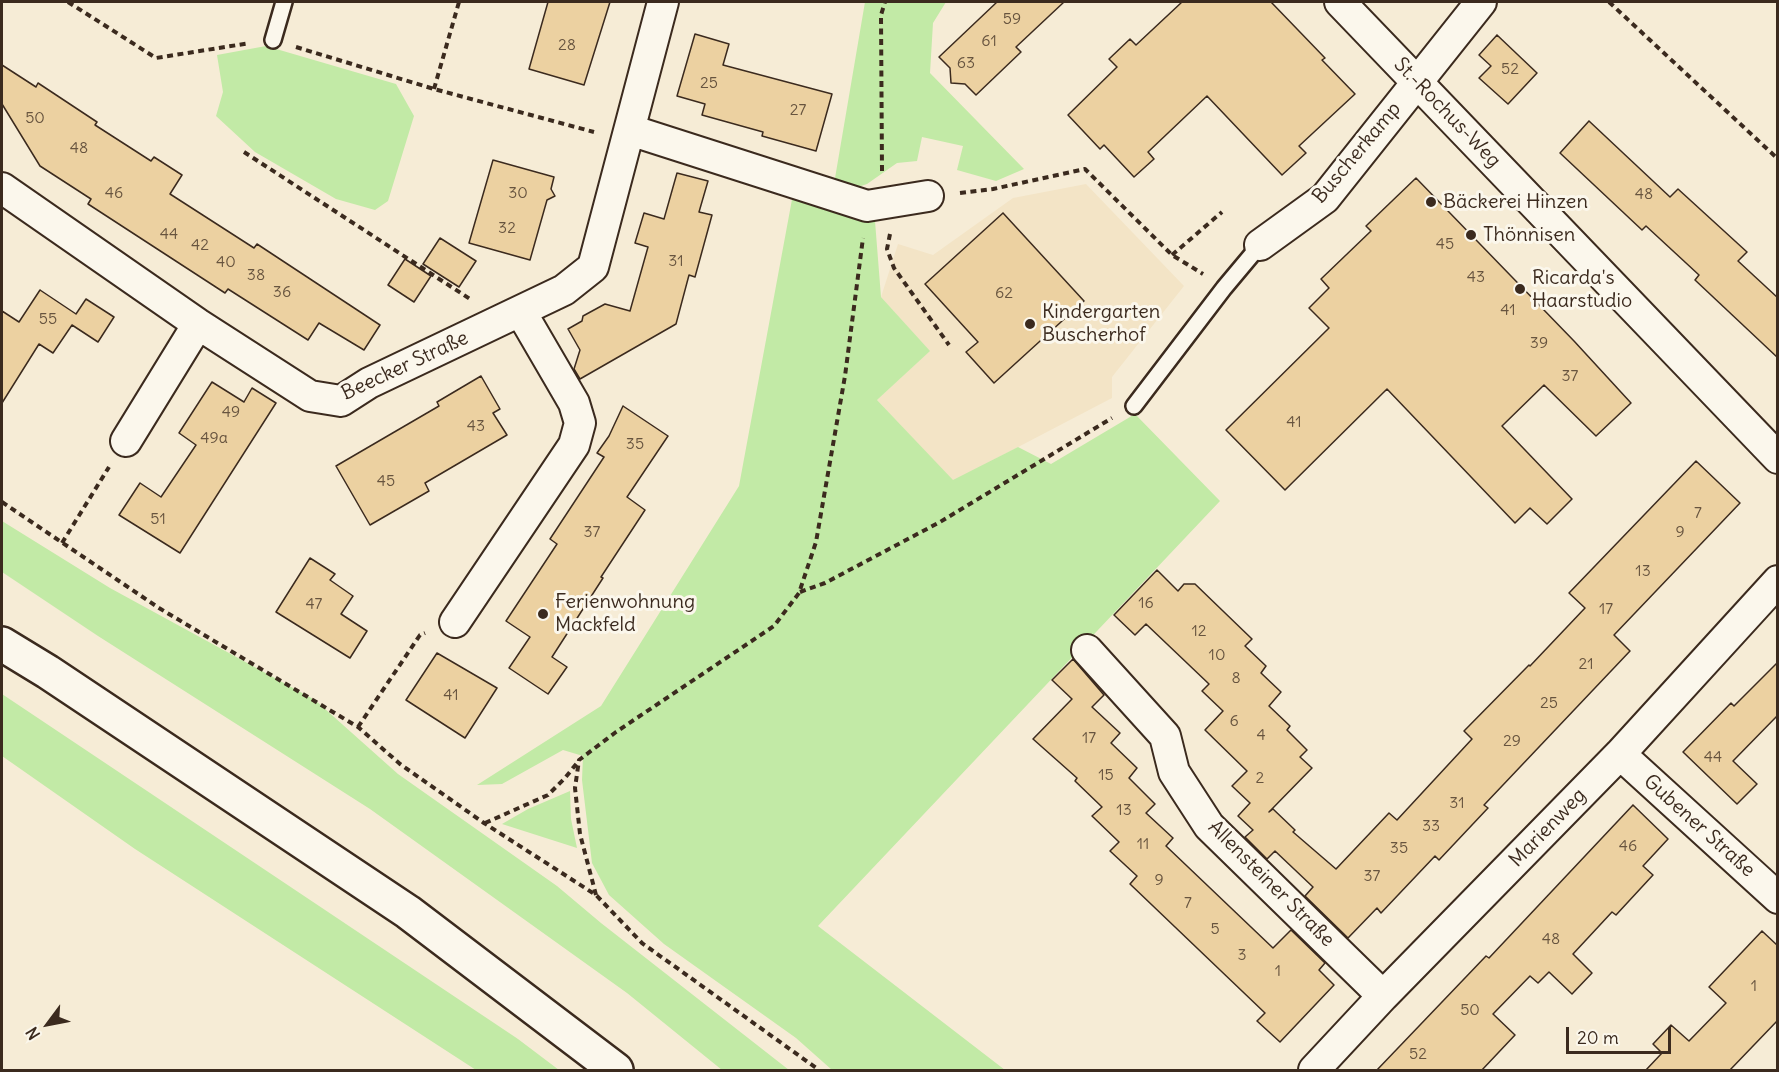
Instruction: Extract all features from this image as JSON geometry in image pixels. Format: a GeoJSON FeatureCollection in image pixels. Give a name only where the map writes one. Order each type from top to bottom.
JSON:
{"type":"FeatureCollection","features":[{"type":"Feature","properties":{"kind":"main road"},"geometry":{"type":"LineString","coordinates":[[2,645],[48,672],[408,912],[616,1071]]}},
{"type":"Feature","properties":{"kind":"street","name":"Beecker Straße"},"geometry":{"type":"LineString","coordinates":[[2,188],[198,324],[310,396],[341,401],[369,383],[564,290],[593,267],[663,2]]}},
{"type":"Feature","properties":{"kind":"street","name":"St.-Rochus-Weg"},"geometry":{"type":"LineString","coordinates":[[1340,2],[1778,458]]}},
{"type":"Feature","properties":{"kind":"street","name":"Buscherkamp"},"geometry":{"type":"LineString","coordinates":[[1260,245],[1325,198],[1480,2]]}},
{"type":"Feature","properties":{"kind":"street"},"geometry":{"type":"LineString","coordinates":[[628,136],[867,206],[928,196]]}},
{"type":"Feature","properties":{"kind":"street"},"geometry":{"type":"LineString","coordinates":[[455,622],[574,445],[580,423],[574,403],[512,316]]}},
{"type":"Feature","properties":{"kind":"street"},"geometry":{"type":"LineString","coordinates":[[126,441],[198,324]]}},
{"type":"Feature","properties":{"kind":"street","name":"Marienweg"},"geometry":{"type":"LineString","coordinates":[[1314,1071],[1383,996],[1620,754],[1778,581]]}},
{"type":"Feature","properties":{"kind":"street","name":"Allensteiner Straße"},"geometry":{"type":"LineString","coordinates":[[1087,650],[1165,736],[1174,772],[1209,826],[1383,996]]}},
{"type":"Feature","properties":{"kind":"street","name":"Gubener Straße"},"geometry":{"type":"LineString","coordinates":[[1620,754],[1778,898]]}},
{"type":"Feature","properties":{"kind":"lane"},"geometry":{"type":"LineString","coordinates":[[273,40],[284,2]]}},
{"type":"Feature","properties":{"kind":"lane","name":"Buscherkamp"},"geometry":{"type":"LineString","coordinates":[[1134,406],[1224,288],[1260,245]]}},
{"type":"Feature","properties":{"kind":"path"},"geometry":{"type":"LineString","coordinates":[[68,2],[156,58],[273,40],[434,89],[628,136]]}},
{"type":"Feature","properties":{"kind":"path"},"geometry":{"type":"LineString","coordinates":[[434,89],[459,2]]}},
{"type":"Feature","properties":{"kind":"path"},"geometry":{"type":"LineString","coordinates":[[484,823],[548,795],[579,760],[616,732],[774,626],[799,593],[816,542],[845,376],[867,206],[882,176],[881,15],[885,2]]}},
{"type":"Feature","properties":{"kind":"path"},"geometry":{"type":"LineString","coordinates":[[1609,2],[1778,159]]}},
{"type":"Feature","properties":{"kind":"path"},"geometry":{"type":"LineString","coordinates":[[244,152],[512,316]]}},
{"type":"Feature","properties":{"kind":"path"},"geometry":{"type":"LineString","coordinates":[[949,345],[894,268],[887,249],[894,219],[928,196],[993,189],[1085,169],[1172,255],[1224,288]]}},
{"type":"Feature","properties":{"kind":"path"},"geometry":{"type":"LineString","coordinates":[[1172,255],[1222,212]]}},
{"type":"Feature","properties":{"kind":"path"},"geometry":{"type":"LineString","coordinates":[[799,593],[825,584],[940,522],[1134,406]]}},
{"type":"Feature","properties":{"kind":"path"},"geometry":{"type":"LineString","coordinates":[[62,543],[126,441]]}},
{"type":"Feature","properties":{"kind":"path"},"geometry":{"type":"LineString","coordinates":[[2,502],[159,608],[358,726],[400,764],[484,823],[596,895],[642,943],[819,1071]]}},
{"type":"Feature","properties":{"kind":"path"},"geometry":{"type":"LineString","coordinates":[[358,726],[420,635],[455,622]]}},
{"type":"Feature","properties":{"kind":"path"},"geometry":{"type":"LineString","coordinates":[[579,760],[575,788],[580,834],[596,895]]}},
{"type":"Feature","properties":{"kind":"shaded area","name":"Kindergarten Buscherhof"},"geometry":{"type":"Polygon","coordinates":[[[1086,184],[1184,286],[1112,377],[1112,398],[953,481],[877,400],[929,351],[881,297],[898,244],[933,255],[1013,198],[1086,184]]]}},
{"type":"Feature","properties":{"kind":"green space"},"geometry":{"type":"Polygon","coordinates":[[[865,2],[946,2],[933,23],[930,73],[1024,169],[996,181],[957,170],[963,146],[922,137],[917,161],[897,163],[867,184],[852,189],[834,184],[865,2]]]}},
{"type":"Feature","properties":{"kind":"green space"},"geometry":{"type":"Polygon","coordinates":[[[266,46],[396,84],[414,116],[388,201],[375,210],[336,199],[255,152],[216,116],[223,92],[217,55],[266,46]]]}},
{"type":"Feature","properties":{"kind":"green space"},"geometry":{"type":"Polygon","coordinates":[[[793,194],[875,221],[881,297],[930,351],[877,400],[953,480],[1018,447],[1051,464],[1135,414],[1220,501],[818,926],[1005,1070],[832,1070],[796,1038],[664,944],[609,895],[592,863],[582,780],[583,756],[563,750],[502,784],[477,785],[601,706],[739,486],[793,194]]]}},
{"type":"Feature","properties":{"kind":"green space"},"geometry":{"type":"Polygon","coordinates":[[[2,521],[110,588],[315,700],[398,774],[557,886],[789,1070],[722,1070],[627,993],[370,809],[98,636],[2,572],[2,521]]]}},
{"type":"Feature","properties":{"kind":"green space"},"geometry":{"type":"Polygon","coordinates":[[[2,694],[518,1039],[559,1070],[476,1070],[135,849],[2,756],[2,694]]]}},
{"type":"Feature","properties":{"kind":"green space"},"geometry":{"type":"Polygon","coordinates":[[[570,791],[571,819],[577,848],[502,824],[528,809],[570,791]]]}},
{"type":"Feature","properties":{"kind":"building"},"geometry":{"type":"Polygon","coordinates":[[[548,2],[610,2],[584,85],[529,69],[548,2]]]}},
{"type":"Feature","properties":{"kind":"building"},"geometry":{"type":"Polygon","coordinates":[[[997,2],[1064,2],[1016,47],[1021,52],[976,95],[965,84],[951,83],[950,68],[939,57],[997,2]]]}},
{"type":"Feature","properties":{"kind":"building"},"geometry":{"type":"Polygon","coordinates":[[[1182,2],[1271,2],[1325,58],[1322,60],[1355,94],[1299,146],[1306,153],[1282,175],[1207,96],[1148,152],[1154,159],[1134,177],[1104,145],[1100,149],[1068,115],[1117,67],[1109,59],[1130,39],[1136,45],[1182,2]]]}},
{"type":"Feature","properties":{"kind":"building"},"geometry":{"type":"Polygon","coordinates":[[[695,34],[729,44],[723,65],[832,94],[816,151],[762,136],[763,132],[702,115],[705,104],[677,96],[695,34]]]}},
{"type":"Feature","properties":{"kind":"building"},"geometry":{"type":"Polygon","coordinates":[[[1497,35],[1537,73],[1508,104],[1479,78],[1491,66],[1479,55],[1497,35]]]}},
{"type":"Feature","properties":{"kind":"building"},"geometry":{"type":"Polygon","coordinates":[[[2,65],[36,87],[38,83],[97,122],[95,125],[151,161],[154,157],[182,175],[170,194],[254,248],[257,244],[380,325],[364,350],[319,323],[308,340],[228,289],[225,293],[88,204],[91,199],[40,166],[2,104],[2,65]]]}},
{"type":"Feature","properties":{"kind":"building"},"geometry":{"type":"Polygon","coordinates":[[[1589,121],[1670,197],[1678,189],[1747,252],[1738,261],[1778,298],[1778,358],[1695,280],[1699,275],[1646,226],[1642,230],[1560,153],[1589,121]]]}},
{"type":"Feature","properties":{"kind":"building"},"geometry":{"type":"Polygon","coordinates":[[[493,160],[554,177],[551,189],[555,196],[547,200],[530,260],[469,243],[493,160]]]}},
{"type":"Feature","properties":{"kind":"building"},"geometry":{"type":"Polygon","coordinates":[[[677,173],[708,181],[699,212],[712,215],[695,277],[689,275],[676,324],[580,379],[574,369],[580,350],[568,329],[582,321],[583,316],[605,304],[630,311],[648,247],[635,243],[644,213],[664,219],[677,173]]]}},
{"type":"Feature","properties":{"kind":"building"},"geometry":{"type":"Polygon","coordinates":[[[1416,178],[1631,403],[1596,436],[1544,385],[1502,426],[1572,499],[1547,524],[1530,508],[1515,523],[1387,389],[1285,490],[1226,430],[1329,328],[1309,308],[1329,288],[1321,279],[1371,231],[1366,226],[1416,178]]]}},
{"type":"Feature","properties":{"kind":"building"},"geometry":{"type":"Polygon","coordinates":[[[1003,213],[1084,301],[994,383],[966,352],[978,342],[925,284],[1003,213]]]}},
{"type":"Feature","properties":{"kind":"building"},"geometry":{"type":"Polygon","coordinates":[[[440,238],[476,261],[459,287],[423,264],[440,238]]]}},
{"type":"Feature","properties":{"kind":"building"},"geometry":{"type":"Polygon","coordinates":[[[405,259],[431,276],[414,302],[388,285],[405,259]]]}},
{"type":"Feature","properties":{"kind":"building"},"geometry":{"type":"Polygon","coordinates":[[[40,290],[76,314],[86,299],[114,317],[98,342],[72,325],[53,353],[39,344],[2,403],[2,311],[19,322],[40,290]]]}},
{"type":"Feature","properties":{"kind":"building"},"geometry":{"type":"Polygon","coordinates":[[[481,376],[500,409],[493,413],[507,435],[425,483],[429,491],[370,525],[336,466],[439,406],[437,402],[481,376]]]}},
{"type":"Feature","properties":{"kind":"building"},"geometry":{"type":"Polygon","coordinates":[[[212,382],[244,402],[252,388],[276,403],[180,553],[119,515],[140,483],[161,497],[196,445],[179,433],[212,382]]]}},
{"type":"Feature","properties":{"kind":"building"},"geometry":{"type":"Polygon","coordinates":[[[623,406],[668,436],[627,497],[645,510],[552,657],[567,667],[548,694],[509,668],[530,637],[506,621],[557,544],[550,539],[604,457],[597,453],[609,436],[623,406]]]}},
{"type":"Feature","properties":{"kind":"building"},"geometry":{"type":"Polygon","coordinates":[[[1696,461],[1740,503],[1614,635],[1630,651],[1484,805],[1488,808],[1439,860],[1435,856],[1381,913],[1377,908],[1348,938],[1305,896],[1313,887],[1275,851],[1267,859],[1245,837],[1253,830],[1238,816],[1250,803],[1232,786],[1247,771],[1205,730],[1223,711],[1202,691],[1209,684],[1146,624],[1135,635],[1114,615],[1157,570],[1178,591],[1184,584],[1195,584],[1252,639],[1245,646],[1266,666],[1261,673],[1281,692],[1269,706],[1290,726],[1287,730],[1307,750],[1300,757],[1312,768],[1269,812],[1273,809],[1295,830],[1293,832],[1336,869],[1389,813],[1397,820],[1472,739],[1464,731],[1585,608],[1569,593],[1696,461]]]}},
{"type":"Feature","properties":{"kind":"building"},"geometry":{"type":"Polygon","coordinates":[[[310,558],[335,574],[330,580],[353,596],[341,614],[367,631],[350,658],[276,612],[310,558]]]}},
{"type":"Feature","properties":{"kind":"building"},"geometry":{"type":"Polygon","coordinates":[[[437,653],[497,688],[465,738],[406,700],[437,653]]]}},
{"type":"Feature","properties":{"kind":"building"},"geometry":{"type":"Polygon","coordinates":[[[1073,659],[1104,695],[1092,707],[1120,733],[1111,743],[1137,768],[1129,778],[1155,804],[1146,813],[1173,838],[1166,846],[1273,948],[1291,930],[1325,963],[1319,970],[1334,985],[1280,1042],[1257,1021],[1265,1013],[1130,884],[1137,876],[1110,851],[1119,842],[1092,816],[1102,807],[1075,781],[1077,778],[1033,739],[1072,699],[1052,680],[1073,659]]]}},
{"type":"Feature","properties":{"kind":"building"},"geometry":{"type":"Polygon","coordinates":[[[1778,662],[1778,715],[1733,761],[1757,784],[1737,804],[1683,752],[1731,703],[1734,706],[1778,662]]]}},
{"type":"Feature","properties":{"kind":"building"},"geometry":{"type":"Polygon","coordinates":[[[1633,805],[1668,839],[1643,866],[1653,875],[1616,915],[1612,912],[1573,954],[1592,973],[1572,994],[1549,972],[1538,983],[1530,976],[1493,1014],[1515,1035],[1481,1071],[1376,1071],[1486,956],[1489,958],[1633,805]]]}},
{"type":"Feature","properties":{"kind":"building"},"geometry":{"type":"Polygon","coordinates":[[[1762,931],[1778,946],[1778,1020],[1729,1071],[1645,1071],[1662,1053],[1653,1044],[1671,1025],[1689,1041],[1726,1003],[1709,987],[1762,931]]]}},
{"type":"Feature","properties":{"kind":"place","name":"Bäckerei Hinzen"},"geometry":{"type":"Point","coordinates":[1431,202]}},
{"type":"Feature","properties":{"kind":"place","name":"Thönnisen"},"geometry":{"type":"Point","coordinates":[1471,235]}},
{"type":"Feature","properties":{"kind":"place","name":"Ricarda's Haarstudio"},"geometry":{"type":"Point","coordinates":[1520,289]}},
{"type":"Feature","properties":{"kind":"place","name":"Kindergarten Buscherhof"},"geometry":{"type":"Point","coordinates":[1030,324]}},
{"type":"Feature","properties":{"kind":"place","name":"Ferienwohnung Mackfeld"},"geometry":{"type":"Point","coordinates":[543,614]}}]}
